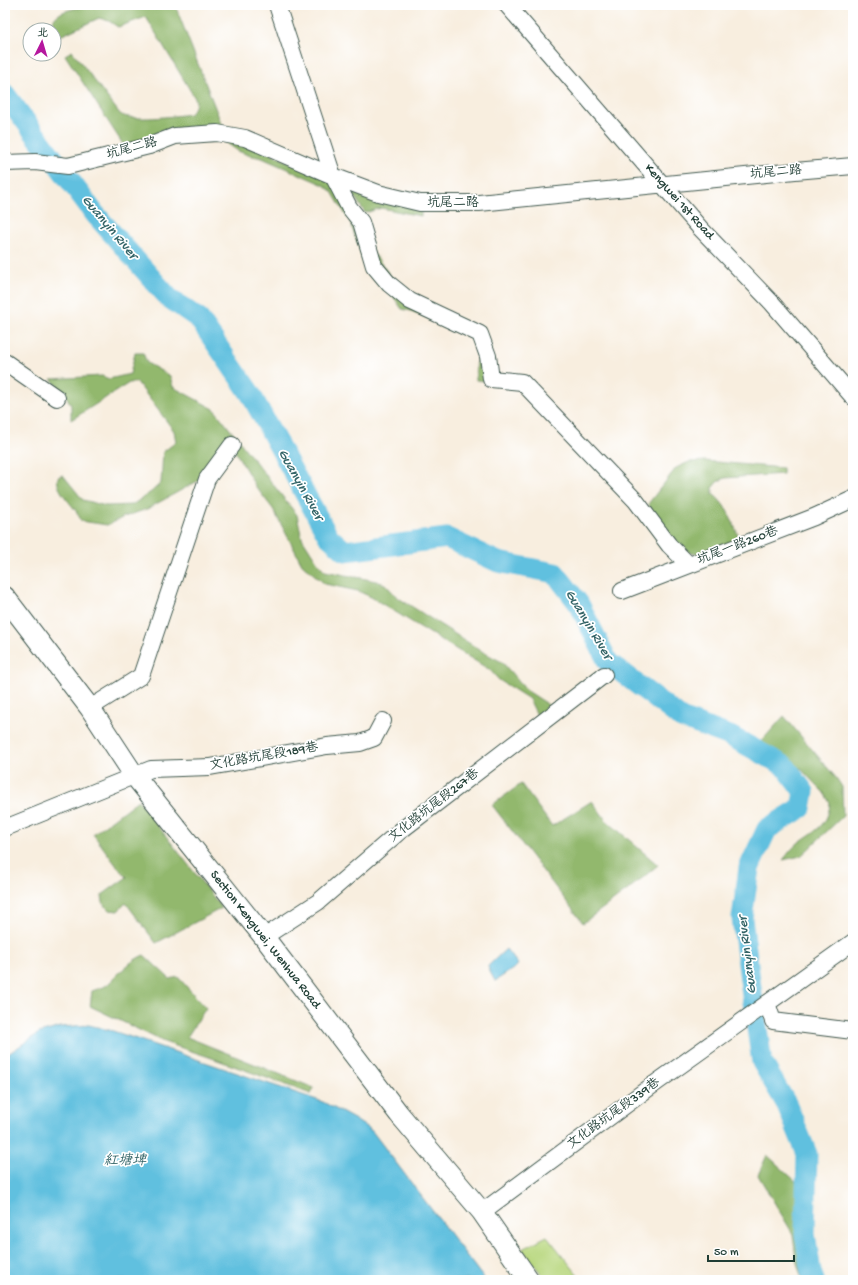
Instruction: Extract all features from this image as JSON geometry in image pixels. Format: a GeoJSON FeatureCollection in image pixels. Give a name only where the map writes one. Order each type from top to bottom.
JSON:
{"type":"FeatureCollection","features":[{"type":"Feature","properties":{"kind":"main road","name":"Section Kengwei, Wenhua Road"},"geometry":{"type":"LineString","coordinates":[[5,597],[90,708],[134,775],[264,937],[399,1114],[482,1212],[529,1280]]}},
{"type":"Feature","properties":{"kind":"street"},"geometry":{"type":"LineString","coordinates":[[277,5],[332,176],[349,207],[361,222],[374,266],[382,277],[410,301],[480,334],[488,356],[491,379],[522,382],[636,501],[669,545],[689,565]]}},
{"type":"Feature","properties":{"kind":"street","name":"Kengwei 1st Road"},"geometry":{"type":"LineString","coordinates":[[507,5],[700,228],[772,303],[853,397]]}},
{"type":"Feature","properties":{"kind":"street","name":"坑尾二路"},"geometry":{"type":"LineString","coordinates":[[5,163],[35,162],[68,166],[149,146],[175,136],[216,133],[245,138],[332,176],[378,193],[420,202],[479,203],[794,170],[853,166]]}},
{"type":"Feature","properties":{"kind":"street"},"geometry":{"type":"LineString","coordinates":[[5,362],[57,398]]}},
{"type":"Feature","properties":{"kind":"street"},"geometry":{"type":"LineString","coordinates":[[90,708],[141,676],[207,479],[232,445]]}},
{"type":"Feature","properties":{"kind":"street","name":"坑尾一路260巷"},"geometry":{"type":"LineString","coordinates":[[622,590],[814,517],[853,499]]}},
{"type":"Feature","properties":{"kind":"street","name":"文化路坑尾段267巷"},"geometry":{"type":"LineString","coordinates":[[264,937],[318,902],[399,832],[604,675]]}},
{"type":"Feature","properties":{"kind":"street","name":"文化路坑尾段189巷"},"geometry":{"type":"LineString","coordinates":[[5,828],[151,768],[210,767],[327,746],[360,743],[374,738],[383,721]]}},
{"type":"Feature","properties":{"kind":"street","name":"文化路坑尾段339巷"},"geometry":{"type":"LineString","coordinates":[[482,1212],[646,1090],[853,942]]}},
{"type":"Feature","properties":{"kind":"street"},"geometry":{"type":"LineString","coordinates":[[766,1005],[773,1020],[853,1032]]}},
{"type":"Feature","properties":{"kind":"green space"},"geometry":{"type":"Polygon","coordinates":[[[98,5],[175,5],[223,128],[154,135],[124,146],[65,55],[72,51],[120,114],[133,118],[154,118],[190,114],[195,107],[196,100],[146,17],[118,27],[109,21],[99,18],[62,35],[62,22],[53,22],[55,17],[72,9],[98,5]]]}},
{"type":"Feature","properties":{"kind":"green space"},"geometry":{"type":"Polygon","coordinates":[[[224,141],[243,142],[333,181],[365,242],[410,302],[479,333],[485,381],[476,380],[477,347],[471,335],[411,311],[402,309],[386,286],[368,273],[350,222],[332,192],[324,185],[262,158],[238,151],[224,141]]]}},
{"type":"Feature","properties":{"kind":"green space"},"geometry":{"type":"Polygon","coordinates":[[[349,188],[421,208],[421,216],[381,208],[365,213],[349,188]]]}},
{"type":"Feature","properties":{"kind":"green space"},"geometry":{"type":"Polygon","coordinates":[[[135,353],[143,353],[147,363],[170,376],[173,387],[214,409],[297,515],[302,538],[325,571],[385,584],[397,597],[483,652],[502,662],[526,690],[551,708],[540,721],[529,699],[499,680],[490,670],[371,597],[358,591],[325,584],[302,564],[273,509],[256,487],[235,451],[205,477],[147,509],[107,525],[81,521],[79,515],[62,494],[59,488],[58,477],[63,475],[83,500],[106,506],[132,505],[161,483],[163,452],[176,442],[174,431],[137,382],[129,383],[71,420],[71,405],[65,394],[51,379],[102,376],[109,379],[130,374],[135,353]]]}},
{"type":"Feature","properties":{"kind":"green space"},"geometry":{"type":"Polygon","coordinates":[[[705,461],[783,468],[783,474],[725,478],[717,482],[713,487],[713,494],[726,509],[740,540],[702,555],[685,552],[674,547],[648,504],[676,468],[689,462],[705,461]]]}},
{"type":"Feature","properties":{"kind":"green space"},"geometry":{"type":"Polygon","coordinates":[[[784,716],[842,787],[843,816],[801,856],[783,860],[796,845],[820,827],[827,818],[830,803],[824,793],[801,769],[758,745],[784,716]]]}},
{"type":"Feature","properties":{"kind":"green space"},"geometry":{"type":"Polygon","coordinates":[[[521,784],[552,826],[592,801],[606,820],[658,865],[629,889],[583,923],[492,805],[521,784]]]}},
{"type":"Feature","properties":{"kind":"green space"},"geometry":{"type":"Polygon","coordinates":[[[138,800],[222,908],[156,943],[126,903],[118,911],[109,910],[103,903],[102,895],[127,877],[119,869],[93,834],[138,800]]]}},
{"type":"Feature","properties":{"kind":"green space"},"geometry":{"type":"Polygon","coordinates":[[[144,955],[170,979],[178,977],[206,1008],[187,1037],[314,1088],[311,1094],[164,1042],[90,1006],[92,991],[107,985],[129,964],[144,955]]]}},
{"type":"Feature","properties":{"kind":"green space"},"geometry":{"type":"Polygon","coordinates":[[[767,1155],[800,1185],[800,1236],[805,1256],[815,1280],[802,1280],[796,1259],[793,1234],[758,1175],[767,1155]]]}},
{"type":"Feature","properties":{"kind":"green space"},"geometry":{"type":"Polygon","coordinates":[[[547,1236],[582,1280],[546,1280],[522,1249],[547,1236]]]}},
{"type":"Feature","properties":{"kind":"water"},"geometry":{"type":"Polygon","coordinates":[[[506,949],[518,964],[516,967],[495,981],[488,966],[506,949]]]}},
{"type":"Feature","properties":{"kind":"water","name":"紅塘埤"},"geometry":{"type":"Polygon","coordinates":[[[89,1025],[113,1031],[323,1102],[354,1119],[372,1131],[485,1280],[5,1280],[5,1056],[39,1033],[61,1027],[89,1025]]]}},
{"type":"Feature","properties":{"kind":"waterway","name":"Guanyin River"},"geometry":{"type":"LineString","coordinates":[[5,94],[95,214],[169,298],[199,319],[250,393],[328,536],[345,551],[447,538],[498,562],[555,573],[579,604],[608,662],[681,718],[730,736],[785,766],[804,792],[801,808],[767,829],[749,868],[742,918],[762,1062],[787,1105],[807,1154],[805,1234],[811,1272],[814,1280]]}}]}
